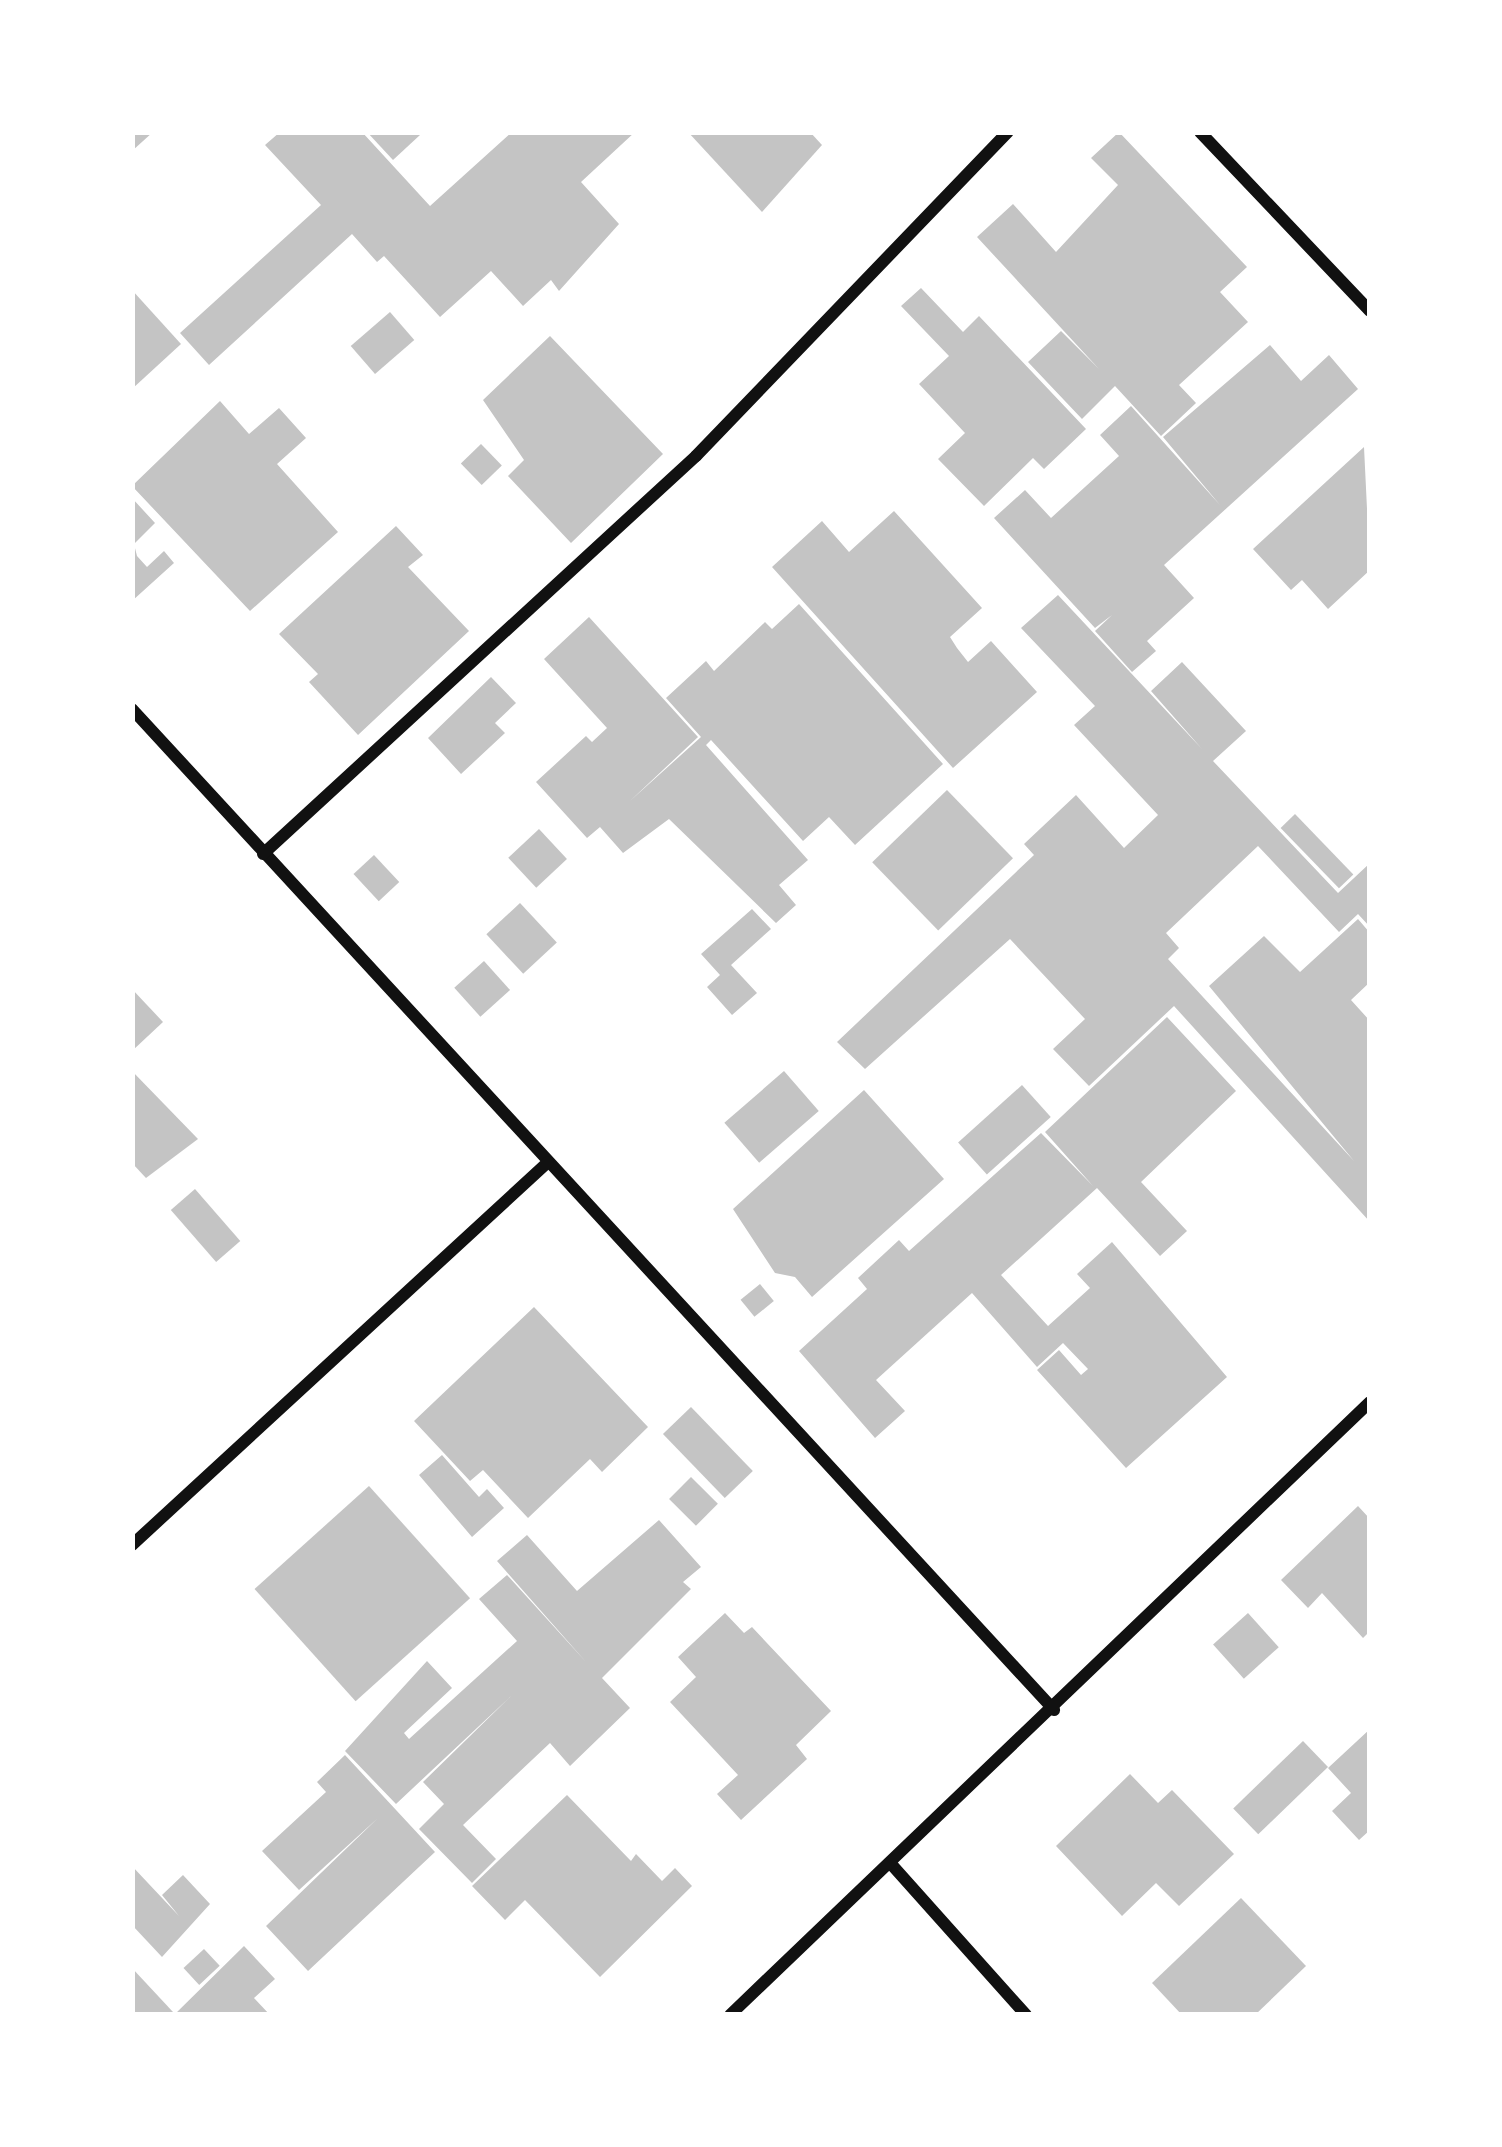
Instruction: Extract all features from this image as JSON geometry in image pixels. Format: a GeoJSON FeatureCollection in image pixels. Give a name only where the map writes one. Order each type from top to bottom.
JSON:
{"type":"FeatureCollection","features":[{"type":"Feature","properties":{"kind":"street"},"geometry":{"type":"LineString","coordinates":[[262,854],[696,455],[1008,132]]}},
{"type":"Feature","properties":{"kind":"street"},"geometry":{"type":"LineString","coordinates":[[1200,132],[1370,310]]}},
{"type":"Feature","properties":{"kind":"street"},"geometry":{"type":"LineString","coordinates":[[132,709],[1054,1710]]}},
{"type":"Feature","properties":{"kind":"street"},"geometry":{"type":"LineString","coordinates":[[132,1545],[548,1162]]}},
{"type":"Feature","properties":{"kind":"street"},"geometry":{"type":"LineString","coordinates":[[730,2015],[1054,1710],[1370,1402]]}},
{"type":"Feature","properties":{"kind":"street"},"geometry":{"type":"LineString","coordinates":[[892,1865],[1026,2015]]}},
{"type":"Feature","properties":{"kind":"building"},"geometry":{"type":"Polygon","coordinates":[[[132,132],[153,132],[132,151],[132,132]]]}},
{"type":"Feature","properties":{"kind":"building"},"geometry":{"type":"Polygon","coordinates":[[[280,132],[362,132],[430,206],[512,132],[635,132],[581,182],[619,224],[559,291],[551,280],[523,306],[491,271],[440,317],[384,256],[377,262],[352,234],[209,365],[180,333],[321,205],[265,145],[280,132]]]}},
{"type":"Feature","properties":{"kind":"building"},"geometry":{"type":"Polygon","coordinates":[[[367,132],[418,132],[420,135],[393,160],[367,132]]]}},
{"type":"Feature","properties":{"kind":"building"},"geometry":{"type":"Polygon","coordinates":[[[688,132],[810,132],[822,145],[762,212],[688,132]]]}},
{"type":"Feature","properties":{"kind":"building"},"geometry":{"type":"Polygon","coordinates":[[[1119,132],[1247,267],[1220,292],[1248,322],[1179,385],[1196,403],[1161,436],[1115,386],[1082,419],[1028,362],[1061,331],[1099,369],[977,237],[1013,204],[1056,252],[1118,185],[1091,158],[1119,132]]]}},
{"type":"Feature","properties":{"kind":"building"},"geometry":{"type":"Polygon","coordinates":[[[921,288],[963,332],[979,316],[1086,429],[1044,469],[1033,458],[984,506],[938,459],[965,433],[919,384],[949,356],[901,306],[921,288]]]}},
{"type":"Feature","properties":{"kind":"building"},"geometry":{"type":"Polygon","coordinates":[[[132,290],[181,344],[132,389],[132,290]]]}},
{"type":"Feature","properties":{"kind":"building"},"geometry":{"type":"Polygon","coordinates":[[[390,312],[414,340],[375,374],[351,346],[390,312]]]}},
{"type":"Feature","properties":{"kind":"building"},"geometry":{"type":"Polygon","coordinates":[[[550,336],[663,454],[571,543],[508,476],[524,460],[483,400],[550,336]]]}},
{"type":"Feature","properties":{"kind":"building"},"geometry":{"type":"Polygon","coordinates":[[[1270,345],[1301,381],[1329,355],[1358,389],[1164,565],[1194,598],[1147,641],[1156,651],[1132,672],[1095,631],[1112,615],[1095,628],[994,518],[1025,490],[1051,518],[1119,456],[1100,435],[1131,406],[1220,505],[1163,437],[1270,345]]]}},
{"type":"Feature","properties":{"kind":"building"},"geometry":{"type":"Polygon","coordinates":[[[220,401],[249,434],[279,408],[306,438],[277,464],[338,532],[250,611],[132,486],[220,401]]]}},
{"type":"Feature","properties":{"kind":"building"},"geometry":{"type":"Polygon","coordinates":[[[481,444],[502,466],[482,485],[461,463],[481,444]]]}},
{"type":"Feature","properties":{"kind":"building"},"geometry":{"type":"Polygon","coordinates":[[[1364,447],[1370,570],[1328,609],[1302,580],[1291,590],[1253,549],[1364,447]]]}},
{"type":"Feature","properties":{"kind":"building"},"geometry":{"type":"Polygon","coordinates":[[[132,498],[155,523],[134,544],[137,556],[147,567],[164,551],[174,563],[132,601],[132,498]]]}},
{"type":"Feature","properties":{"kind":"building"},"geometry":{"type":"Polygon","coordinates":[[[894,511],[982,608],[950,637],[968,662],[991,641],[1037,692],[953,768],[772,567],[822,521],[849,552],[894,511]]]}},
{"type":"Feature","properties":{"kind":"building"},"geometry":{"type":"Polygon","coordinates":[[[396,526],[423,555],[408,567],[469,631],[358,735],[309,682],[318,674],[279,634],[396,526]]]}},
{"type":"Feature","properties":{"kind":"building"},"geometry":{"type":"Polygon","coordinates":[[[1058,595],[1202,749],[1151,691],[1182,662],[1246,731],[1213,761],[1338,893],[1370,863],[1370,927],[1358,914],[1339,932],[1258,846],[1166,933],[1179,948],[1168,959],[1354,1161],[1209,986],[1264,936],[1300,972],[1358,919],[1370,933],[1370,982],[1351,1000],[1370,1021],[1370,1222],[1174,1006],[1089,1086],[1053,1049],[1085,1019],[1010,939],[865,1069],[837,1042],[1034,855],[1024,844],[1076,795],[1124,848],[1158,815],[1074,725],[1095,706],[1021,628],[1058,595]]]}},
{"type":"Feature","properties":{"kind":"building"},"geometry":{"type":"Polygon","coordinates":[[[799,604],[943,764],[855,845],[829,817],[803,841],[711,740],[706,745],[808,860],[779,885],[796,905],[776,923],[669,819],[623,853],[600,827],[587,838],[536,782],[586,736],[592,742],[607,728],[544,659],[589,617],[698,737],[630,801],[701,737],[666,698],[706,661],[714,671],[765,622],[772,629],[799,604]]]}},
{"type":"Feature","properties":{"kind":"building"},"geometry":{"type":"Polygon","coordinates":[[[491,677],[516,703],[495,723],[505,733],[461,774],[428,738],[491,677]]]}},
{"type":"Feature","properties":{"kind":"building"},"geometry":{"type":"Polygon","coordinates":[[[947,790],[1013,858],[938,931],[872,862],[947,790]]]}},
{"type":"Feature","properties":{"kind":"building"},"geometry":{"type":"Polygon","coordinates":[[[1295,814],[1353,874],[1339,888],[1281,828],[1295,814]]]}},
{"type":"Feature","properties":{"kind":"building"},"geometry":{"type":"Polygon","coordinates":[[[539,829],[567,859],[536,888],[508,858],[539,829]]]}},
{"type":"Feature","properties":{"kind":"building"},"geometry":{"type":"Polygon","coordinates":[[[374,855],[399,882],[379,901],[354,874],[374,855]]]}},
{"type":"Feature","properties":{"kind":"building"},"geometry":{"type":"Polygon","coordinates":[[[520,903],[557,942],[523,974],[486,934],[520,903]]]}},
{"type":"Feature","properties":{"kind":"building"},"geometry":{"type":"Polygon","coordinates":[[[752,909],[771,929],[731,965],[757,993],[732,1015],[707,987],[720,975],[701,954],[752,909]]]}},
{"type":"Feature","properties":{"kind":"building"},"geometry":{"type":"Polygon","coordinates":[[[484,961],[510,990],[480,1017],[454,988],[484,961]]]}},
{"type":"Feature","properties":{"kind":"building"},"geometry":{"type":"Polygon","coordinates":[[[132,989],[163,1022],[132,1051],[132,989]]]}},
{"type":"Feature","properties":{"kind":"building"},"geometry":{"type":"Polygon","coordinates":[[[1167,1017],[1236,1091],[1141,1182],[1187,1231],[1160,1256],[1097,1188],[1001,1275],[1048,1326],[1090,1288],[1077,1274],[1112,1242],[1227,1377],[1126,1468],[1037,1370],[1059,1350],[1081,1375],[1088,1369],[1063,1343],[1037,1367],[972,1293],[876,1380],[905,1411],[875,1438],[799,1351],[867,1289],[858,1278],[899,1240],[909,1251],[1041,1133],[1093,1186],[1045,1132],[1167,1017]]]}},
{"type":"Feature","properties":{"kind":"building"},"geometry":{"type":"Polygon","coordinates":[[[132,1071],[198,1139],[146,1178],[132,1163],[132,1071]]]}},
{"type":"Feature","properties":{"kind":"building"},"geometry":{"type":"Polygon","coordinates":[[[784,1071],[819,1111],[759,1163],[724,1123],[784,1071]]]}},
{"type":"Feature","properties":{"kind":"building"},"geometry":{"type":"Polygon","coordinates":[[[1022,1085],[1051,1117],[987,1175],[958,1143],[1022,1085]]]}},
{"type":"Feature","properties":{"kind":"building"},"geometry":{"type":"Polygon","coordinates":[[[864,1090],[944,1179],[812,1297],[795,1277],[775,1273],[733,1209],[864,1090]]]}},
{"type":"Feature","properties":{"kind":"building"},"geometry":{"type":"Polygon","coordinates":[[[195,1189],[240,1241],[216,1262],[171,1210],[195,1189]]]}},
{"type":"Feature","properties":{"kind":"building"},"geometry":{"type":"Polygon","coordinates":[[[760,1284],[774,1301],[754,1317],[741,1300],[760,1284]]]}},
{"type":"Feature","properties":{"kind":"building"},"geometry":{"type":"Polygon","coordinates":[[[534,1307],[648,1427],[602,1472],[590,1459],[528,1518],[483,1470],[470,1481],[414,1421],[534,1307]]]}},
{"type":"Feature","properties":{"kind":"building"},"geometry":{"type":"Polygon","coordinates":[[[691,1407],[753,1471],[725,1498],[663,1434],[691,1407]]]}},
{"type":"Feature","properties":{"kind":"building"},"geometry":{"type":"Polygon","coordinates":[[[442,1455],[479,1497],[487,1489],[504,1508],[472,1537],[419,1475],[442,1455]]]}},
{"type":"Feature","properties":{"kind":"building"},"geometry":{"type":"Polygon","coordinates":[[[691,1477],[718,1504],[696,1526],[669,1499],[691,1477]]]}},
{"type":"Feature","properties":{"kind":"building"},"geometry":{"type":"Polygon","coordinates":[[[369,1486],[470,1598],[356,1701],[255,1589],[369,1486]]]}},
{"type":"Feature","properties":{"kind":"building"},"geometry":{"type":"Polygon","coordinates":[[[1358,1506],[1370,1519],[1370,1631],[1363,1638],[1322,1593],[1308,1608],[1281,1580],[1358,1506]]]}},
{"type":"Feature","properties":{"kind":"building"},"geometry":{"type":"Polygon","coordinates":[[[659,1520],[701,1567],[683,1582],[691,1589],[602,1678],[630,1708],[570,1766],[550,1743],[463,1825],[496,1859],[472,1883],[419,1829],[444,1804],[423,1782],[511,1696],[396,1804],[345,1751],[427,1661],[452,1688],[404,1733],[409,1739],[517,1641],[479,1599],[507,1575],[586,1662],[497,1561],[527,1535],[577,1591],[659,1520]]]}},
{"type":"Feature","properties":{"kind":"building"},"geometry":{"type":"Polygon","coordinates":[[[725,1613],[744,1633],[752,1627],[831,1711],[796,1745],[807,1759],[741,1820],[717,1794],[738,1775],[670,1702],[696,1677],[678,1657],[725,1613]]]}},
{"type":"Feature","properties":{"kind":"building"},"geometry":{"type":"Polygon","coordinates":[[[1248,1613],[1279,1647],[1244,1679],[1213,1644],[1248,1613]]]}},
{"type":"Feature","properties":{"kind":"building"},"geometry":{"type":"Polygon","coordinates":[[[1370,1729],[1370,1830],[1359,1840],[1332,1811],[1351,1793],[1328,1768],[1370,1729]]]}},
{"type":"Feature","properties":{"kind":"building"},"geometry":{"type":"Polygon","coordinates":[[[1303,1741],[1328,1767],[1258,1834],[1233,1808],[1303,1741]]]}},
{"type":"Feature","properties":{"kind":"building"},"geometry":{"type":"Polygon","coordinates":[[[345,1755],[435,1852],[308,1971],[266,1926],[378,1818],[299,1890],[262,1851],[326,1792],[317,1782],[345,1755]]]}},
{"type":"Feature","properties":{"kind":"building"},"geometry":{"type":"Polygon","coordinates":[[[1130,1774],[1158,1803],[1172,1790],[1234,1854],[1179,1906],[1156,1883],[1122,1916],[1056,1846],[1130,1774]]]}},
{"type":"Feature","properties":{"kind":"building"},"geometry":{"type":"Polygon","coordinates":[[[567,1795],[631,1861],[636,1854],[662,1881],[675,1868],[692,1886],[600,1977],[525,1900],[505,1920],[472,1886],[567,1795]]]}},
{"type":"Feature","properties":{"kind":"building"},"geometry":{"type":"Polygon","coordinates":[[[132,1866],[179,1916],[162,1895],[183,1875],[210,1904],[162,1957],[132,1925],[132,1866]]]}},
{"type":"Feature","properties":{"kind":"building"},"geometry":{"type":"Polygon","coordinates":[[[1241,1898],[1306,1966],[1255,2015],[1182,2015],[1152,1983],[1241,1898]]]}},
{"type":"Feature","properties":{"kind":"building"},"geometry":{"type":"Polygon","coordinates":[[[244,1946],[275,1979],[254,1998],[270,2015],[174,2015],[244,1946]]]}},
{"type":"Feature","properties":{"kind":"building"},"geometry":{"type":"Polygon","coordinates":[[[204,1949],[220,1966],[199,1985],[184,1968],[204,1949]]]}},
{"type":"Feature","properties":{"kind":"building"},"geometry":{"type":"Polygon","coordinates":[[[132,1968],[173,2012],[132,2015],[132,1968]]]}}]}
